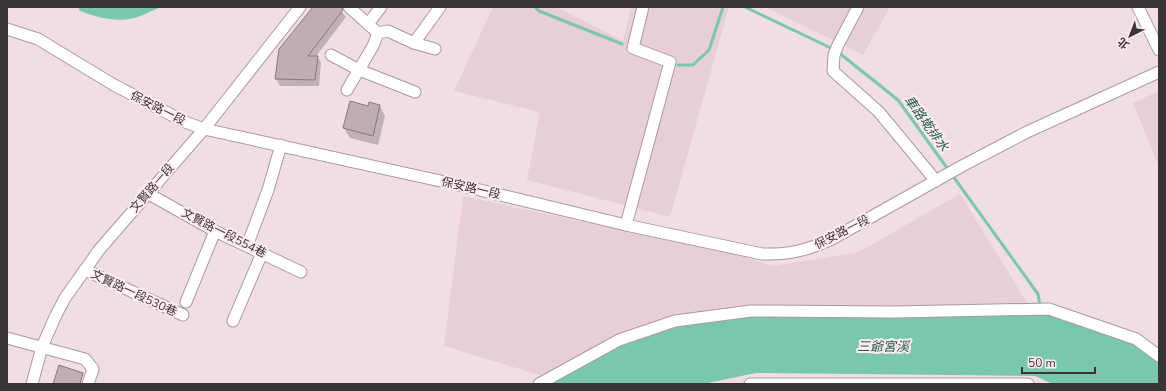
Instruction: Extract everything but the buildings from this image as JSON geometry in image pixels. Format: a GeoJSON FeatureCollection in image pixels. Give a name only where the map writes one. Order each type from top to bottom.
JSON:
{"type":"FeatureCollection","features":[{"type":"Feature","properties":{"kind":"street","name":"文賢路一段"},"geometry":{"type":"LineString","coordinates":[[32,384],[42,347],[56,315],[65,298],[99,250],[204,128],[300,7]]}},
{"type":"Feature","properties":{"kind":"street"},"geometry":{"type":"LineString","coordinates":[[349,7],[378,33],[388,32],[414,43],[435,49]]}},
{"type":"Feature","properties":{"kind":"street"},"geometry":{"type":"LineString","coordinates":[[368,24],[381,7]]}},
{"type":"Feature","properties":{"kind":"street"},"geometry":{"type":"LineString","coordinates":[[414,43],[440,7]]}},
{"type":"Feature","properties":{"kind":"street"},"geometry":{"type":"LineString","coordinates":[[626,225],[670,62],[633,48],[643,7]]}},
{"type":"Feature","properties":{"kind":"street"},"geometry":{"type":"LineString","coordinates":[[858,7],[836,50],[833,71],[879,112],[937,180]]}},
{"type":"Feature","properties":{"kind":"street"},"geometry":{"type":"LineString","coordinates":[[1138,7],[1159,50]]}},
{"type":"Feature","properties":{"kind":"street","name":"保安路一段"},"geometry":{"type":"LineString","coordinates":[[7,29],[38,39],[114,85],[185,122],[204,128],[463,186],[626,225],[755,253],[788,254],[812,248],[832,239],[962,166],[1027,132],[1159,72]]}},
{"type":"Feature","properties":{"kind":"street"},"geometry":{"type":"LineString","coordinates":[[347,90],[373,46],[378,33]]}},
{"type":"Feature","properties":{"kind":"street"},"geometry":{"type":"LineString","coordinates":[[331,55],[359,70],[414,92]]}},
{"type":"Feature","properties":{"kind":"street"},"geometry":{"type":"LineString","coordinates":[[248,246],[268,190],[281,145]]}},
{"type":"Feature","properties":{"kind":"street","name":"文賢路一段554巷"},"geometry":{"type":"LineString","coordinates":[[147,193],[215,231],[301,272]]}},
{"type":"Feature","properties":{"kind":"street"},"geometry":{"type":"LineString","coordinates":[[186,302],[215,231]]}},
{"type":"Feature","properties":{"kind":"street"},"geometry":{"type":"LineString","coordinates":[[233,321],[262,253]]}},
{"type":"Feature","properties":{"kind":"street","name":"文賢路一段530巷"},"geometry":{"type":"LineString","coordinates":[[85,270],[183,315]]}},
{"type":"Feature","properties":{"kind":"street"},"geometry":{"type":"LineString","coordinates":[[540,384],[619,340],[675,322],[750,311],[894,312],[1048,309],[1136,339],[1159,356]]}},
{"type":"Feature","properties":{"kind":"street"},"geometry":{"type":"LineString","coordinates":[[7,338],[85,359],[93,369],[88,384]]}},
{"type":"Feature","properties":{"kind":"street"},"geometry":{"type":"LineString","coordinates":[[750,384],[1028,384]]}},
{"type":"Feature","properties":{"kind":"shaded area"},"geometry":{"type":"Polygon","coordinates":[[[493,7],[557,7],[623,41],[631,7],[729,7],[670,217],[527,180],[540,112],[454,91],[493,7]]]}},
{"type":"Feature","properties":{"kind":"shaded area"},"geometry":{"type":"Polygon","coordinates":[[[765,7],[890,7],[863,55],[765,7]]]}},
{"type":"Feature","properties":{"kind":"shaded area"},"geometry":{"type":"Polygon","coordinates":[[[1159,91],[1159,167],[1133,103],[1159,91]]]}},
{"type":"Feature","properties":{"kind":"shaded area"},"geometry":{"type":"Polygon","coordinates":[[[960,194],[1031,309],[751,311],[675,321],[549,378],[444,346],[463,196],[740,256],[773,266],[859,252],[960,194]]]}},
{"type":"Feature","properties":{"kind":"water"},"geometry":{"type":"Polygon","coordinates":[[[78,7],[161,7],[138,17],[116,20],[87,14],[80,11],[78,7]]]}},
{"type":"Feature","properties":{"kind":"water","name":"三爺宮溪"},"geometry":{"type":"Polygon","coordinates":[[[1049,313],[1134,343],[1159,361],[1159,384],[1053,384],[1035,376],[756,373],[703,384],[550,384],[620,344],[676,327],[752,316],[835,317],[1049,313]]]}},
{"type":"Feature","properties":{"kind":"waterway","name":"車路墘排水"},"geometry":{"type":"LineString","coordinates":[[535,7],[539,11],[622,44]]}},
{"type":"Feature","properties":{"kind":"waterway","name":"車路墘排水"},"geometry":{"type":"LineString","coordinates":[[678,65],[693,65],[709,50],[723,7]]}},
{"type":"Feature","properties":{"kind":"waterway","name":"車路墘排水"},"geometry":{"type":"LineString","coordinates":[[745,7],[833,49]]}},
{"type":"Feature","properties":{"kind":"waterway","name":"車路墘排水"},"geometry":{"type":"LineString","coordinates":[[838,52],[898,100],[1038,294],[1040,306]]}}]}
